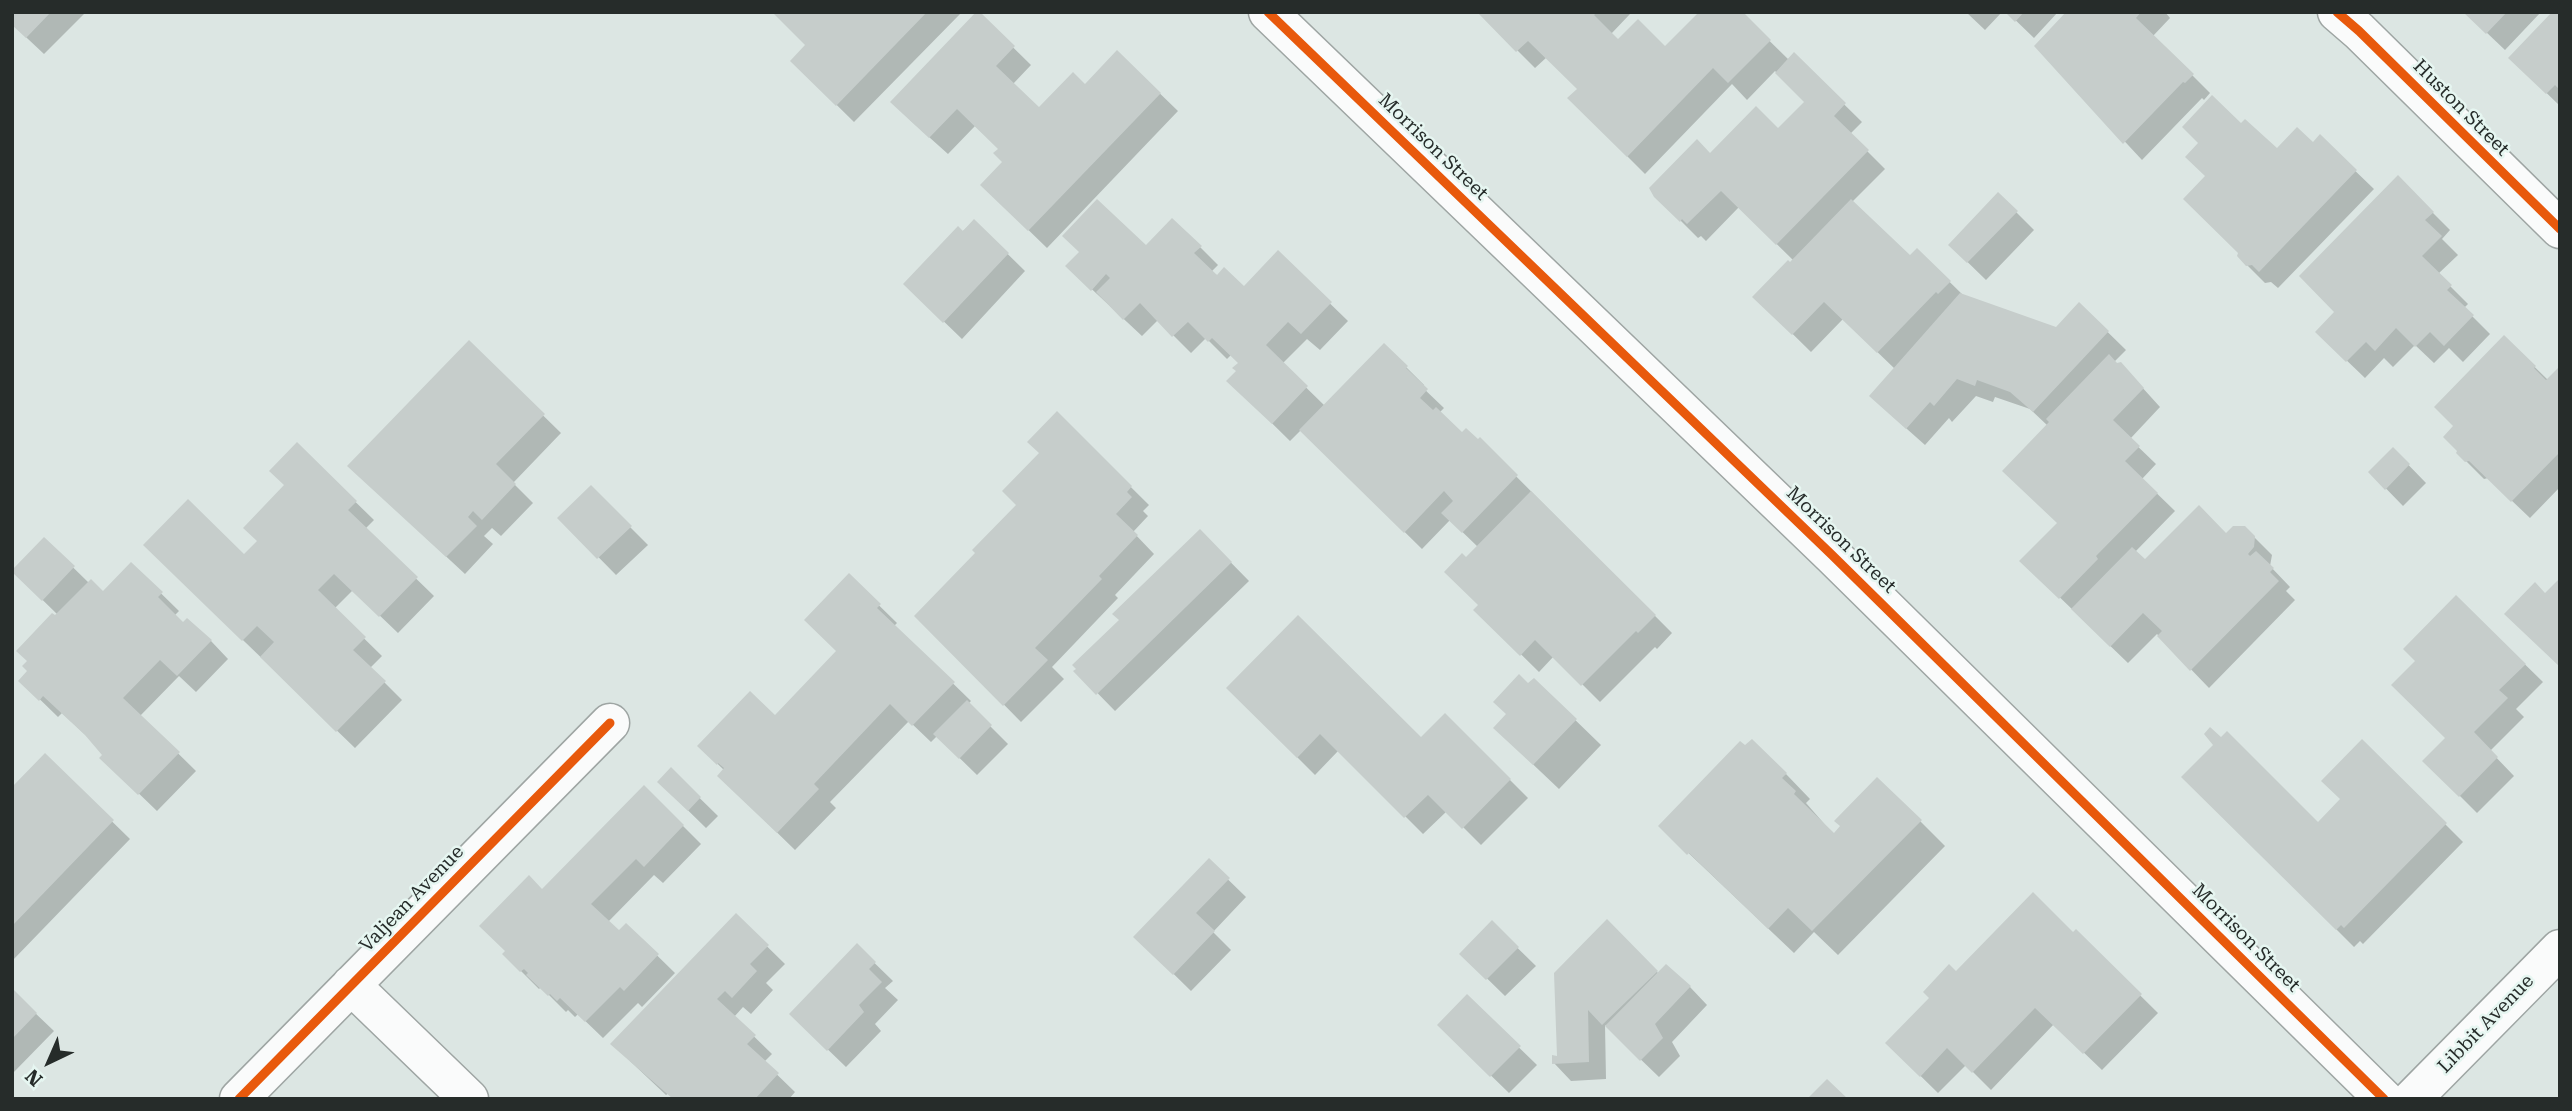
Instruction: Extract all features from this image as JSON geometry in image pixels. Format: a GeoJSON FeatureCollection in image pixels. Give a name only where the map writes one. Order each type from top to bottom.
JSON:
{"type":"FeatureCollection","features":[{"type":"Feature","properties":{"kind":"street","name":"Morrison Street"},"geometry":{"type":"LineString","coordinates":[[1268,12],[1832,555],[2385,1099]]}},
{"type":"Feature","properties":{"kind":"street","name":"Huston Street"},"geometry":{"type":"LineString","coordinates":[[2337,12],[2560,229]]}},
{"type":"Feature","properties":{"kind":"street","name":"Valjean Avenue"},"geometry":{"type":"LineString","coordinates":[[239,1099],[610,723]]}},
{"type":"Feature","properties":{"kind":"street","name":"Libbit Avenue"},"geometry":{"type":"LineString","coordinates":[[2412,1099],[2560,949]]}},
{"type":"Feature","properties":{"kind":"street"},"geometry":{"type":"LineString","coordinates":[[351,985],[469,1099]]}},
{"type":"Feature","properties":{"kind":"building"},"geometry":{"type":"Polygon","coordinates":[[[12,12],[51,12],[26,38],[12,25],[12,12]]]}},
{"type":"Feature","properties":{"kind":"building"},"geometry":{"type":"Polygon","coordinates":[[[772,12],[927,12],[836,106],[790,61],[805,45],[772,12]]]}},
{"type":"Feature","properties":{"kind":"building"},"geometry":{"type":"Polygon","coordinates":[[[976,12],[980,12],[1015,46],[996,66],[1039,107],[1073,72],[1085,84],[1117,50],[1161,93],[1028,231],[980,185],[1002,162],[993,153],[998,149],[957,109],[929,138],[890,102],[976,12]]]}},
{"type":"Feature","properties":{"kind":"building"},"geometry":{"type":"Polygon","coordinates":[[[1477,12],[1597,12],[1594,15],[1618,39],[1638,19],[1665,46],[1699,12],[1743,12],[1771,40],[1728,83],[1713,68],[1627,157],[1567,98],[1577,89],[1528,41],[1516,52],[1477,12]]]}},
{"type":"Feature","properties":{"kind":"building"},"geometry":{"type":"Polygon","coordinates":[[[2005,12],[2024,12],[2015,22],[2005,12]]]}},
{"type":"Feature","properties":{"kind":"building"},"geometry":{"type":"Polygon","coordinates":[[[2066,12],[2141,12],[2136,18],[2194,74],[2123,144],[2034,46],[2066,12]]]}},
{"type":"Feature","properties":{"kind":"building"},"geometry":{"type":"Polygon","coordinates":[[[2463,12],[2507,12],[2486,34],[2463,12]]]}},
{"type":"Feature","properties":{"kind":"building"},"geometry":{"type":"Polygon","coordinates":[[[2552,12],[2560,12],[2560,90],[2555,85],[2546,94],[2508,58],[2552,12]]]}},
{"type":"Feature","properties":{"kind":"building"},"geometry":{"type":"Polygon","coordinates":[[[1794,52],[1846,103],[1834,116],[1869,150],[1776,245],[1721,191],[1687,224],[1682,219],[1680,222],[1654,197],[1649,188],[1697,139],[1710,153],[1756,106],[1778,128],[1804,102],[1775,73],[1794,52]]]}},
{"type":"Feature","properties":{"kind":"building"},"geometry":{"type":"Polygon","coordinates":[[[2212,95],[2241,123],[2245,119],[2277,148],[2297,127],[2313,142],[2320,134],[2357,170],[2259,272],[2252,265],[2246,266],[2237,256],[2238,253],[2183,199],[2205,176],[2185,157],[2198,143],[2182,127],[2212,95]]]}},
{"type":"Feature","properties":{"kind":"building"},"geometry":{"type":"Polygon","coordinates":[[[2398,175],[2434,212],[2425,220],[2442,236],[2422,256],[2452,285],[2447,290],[2474,315],[2444,346],[2430,332],[2415,347],[2396,328],[2375,351],[2366,342],[2346,362],[2315,332],[2334,312],[2299,276],[2398,175]]]}},
{"type":"Feature","properties":{"kind":"building"},"geometry":{"type":"Polygon","coordinates":[[[1998,192],[2018,211],[1967,263],[1948,245],[1998,192]]]}},
{"type":"Feature","properties":{"kind":"building"},"geometry":{"type":"Polygon","coordinates":[[[1097,199],[1146,245],[1172,218],[1202,246],[1194,253],[1217,275],[1224,267],[1244,286],[1278,250],[1332,302],[1301,334],[1288,322],[1266,345],[1308,386],[1272,424],[1226,381],[1236,371],[1232,368],[1238,363],[1212,338],[1208,342],[1188,322],[1172,337],[1140,303],[1123,320],[1096,292],[1110,278],[1106,274],[1091,291],[1065,266],[1079,252],[1062,236],[1097,199]]]}},
{"type":"Feature","properties":{"kind":"building"},"geometry":{"type":"Polygon","coordinates":[[[1851,199],[1910,255],[1917,248],[1951,281],[1938,294],[1936,292],[1877,353],[1824,302],[1792,335],[1752,297],[1851,199]]]}},
{"type":"Feature","properties":{"kind":"building"},"geometry":{"type":"Polygon","coordinates":[[[974,219],[1009,253],[943,323],[903,284],[958,226],[963,231],[974,219]]]}},
{"type":"Feature","properties":{"kind":"building"},"geometry":{"type":"Polygon","coordinates":[[[1960,293],[2056,327],[2079,302],[2109,331],[2033,412],[2010,392],[1977,380],[1975,386],[1957,379],[1934,406],[1930,402],[1906,429],[1869,396],[1960,293]]]}},
{"type":"Feature","properties":{"kind":"building"},"geometry":{"type":"Polygon","coordinates":[[[2504,335],[2536,366],[2534,368],[2546,380],[2560,366],[2560,452],[2511,502],[2469,461],[2465,462],[2443,437],[2453,426],[2434,407],[2504,335]]]}},
{"type":"Feature","properties":{"kind":"building"},"geometry":{"type":"Polygon","coordinates":[[[469,340],[545,414],[496,464],[516,484],[482,520],[473,511],[468,517],[477,526],[446,557],[347,466],[469,340]]]}},
{"type":"Feature","properties":{"kind":"building"},"geometry":{"type":"Polygon","coordinates":[[[1384,343],[1428,389],[1420,398],[1433,410],[1436,407],[1462,432],[1466,428],[1478,439],[1480,437],[1518,475],[1462,533],[1441,513],[1453,501],[1444,491],[1404,533],[1299,430],[1384,343]]]}},
{"type":"Feature","properties":{"kind":"building"},"geometry":{"type":"Polygon","coordinates":[[[2109,354],[2117,363],[2121,362],[2144,388],[2113,420],[2140,446],[2125,461],[2158,493],[2096,556],[2098,559],[2059,599],[2019,561],[2057,523],[2002,471],[2049,422],[2046,419],[2109,354]]]}},
{"type":"Feature","properties":{"kind":"building"},"geometry":{"type":"Polygon","coordinates":[[[1057,411],[1132,486],[1127,492],[1132,497],[1116,514],[1138,535],[1099,576],[1102,579],[1035,648],[1048,660],[1003,706],[914,616],[975,553],[972,550],[1016,505],[1002,491],[1039,453],[1027,442],[1057,411]]]}},
{"type":"Feature","properties":{"kind":"building"},"geometry":{"type":"Polygon","coordinates":[[[297,442],[357,501],[348,510],[418,577],[379,617],[334,574],[318,590],[366,637],[353,650],[386,681],[336,732],[260,657],[274,642],[257,626],[242,641],[143,545],[188,499],[244,554],[257,541],[243,528],[284,485],[269,471],[297,442]]]}},
{"type":"Feature","properties":{"kind":"building"},"geometry":{"type":"Polygon","coordinates":[[[2393,447],[2410,464],[2385,490],[2368,472],[2393,447]]]}},
{"type":"Feature","properties":{"kind":"building"},"geometry":{"type":"Polygon","coordinates":[[[591,485],[632,526],[597,559],[557,518],[591,485]]]}},
{"type":"Feature","properties":{"kind":"building"},"geometry":{"type":"Polygon","coordinates":[[[1531,491],[1656,615],[1638,633],[1636,631],[1581,686],[1535,640],[1520,656],[1473,610],[1478,605],[1444,572],[1462,553],[1466,557],[1531,491]]]}},
{"type":"Feature","properties":{"kind":"building"},"geometry":{"type":"Polygon","coordinates":[[[2199,505],[2226,533],[2233,526],[2245,526],[2255,536],[2254,547],[2248,554],[2250,556],[2256,551],[2274,568],[2270,572],[2279,581],[2190,671],[2157,636],[2162,631],[2143,613],[2110,647],[2071,609],[2132,547],[2145,559],[2199,505]]]}},
{"type":"Feature","properties":{"kind":"building"},"geometry":{"type":"Polygon","coordinates":[[[1200,529],[1232,562],[1096,695],[1073,671],[1076,669],[1072,665],[1119,620],[1112,614],[1200,529]]]}},
{"type":"Feature","properties":{"kind":"building"},"geometry":{"type":"Polygon","coordinates":[[[44,537],[75,566],[42,601],[12,570],[44,537]]]}},
{"type":"Feature","properties":{"kind":"building"},"geometry":{"type":"Polygon","coordinates":[[[131,562],[163,592],[158,597],[183,622],[187,618],[212,640],[177,676],[160,660],[123,698],[180,752],[138,795],[99,758],[102,755],[85,735],[43,696],[39,701],[18,681],[27,671],[22,666],[27,661],[16,651],[52,613],[55,615],[91,579],[103,591],[131,562]]]}},
{"type":"Feature","properties":{"kind":"building"},"geometry":{"type":"Polygon","coordinates":[[[849,573],[881,604],[877,608],[955,682],[912,726],[890,704],[814,784],[819,789],[777,833],[717,776],[724,768],[697,746],[750,691],[775,715],[836,651],[804,620],[849,573]]]}},
{"type":"Feature","properties":{"kind":"building"},"geometry":{"type":"Polygon","coordinates":[[[2560,578],[2560,667],[2504,614],[2535,582],[2545,593],[2560,578]]]}},
{"type":"Feature","properties":{"kind":"building"},"geometry":{"type":"Polygon","coordinates":[[[2456,595],[2526,664],[2499,690],[2508,698],[2474,732],[2498,757],[2459,797],[2422,761],[2445,738],[2391,685],[2415,661],[2403,649],[2456,595]]]}},
{"type":"Feature","properties":{"kind":"building"},"geometry":{"type":"Polygon","coordinates":[[[1298,615],[1421,737],[1445,713],[1511,779],[1462,829],[1428,795],[1404,818],[1320,734],[1297,758],[1226,688],[1298,615]]]}},
{"type":"Feature","properties":{"kind":"building"},"geometry":{"type":"Polygon","coordinates":[[[1519,674],[1528,683],[1534,678],[1577,719],[1533,765],[1493,728],[1506,714],[1493,702],[1519,674]]]}},
{"type":"Feature","properties":{"kind":"building"},"geometry":{"type":"Polygon","coordinates":[[[967,700],[992,725],[959,759],[933,734],[967,700]]]}},
{"type":"Feature","properties":{"kind":"building"},"geometry":{"type":"Polygon","coordinates":[[[2210,727],[2221,737],[2227,731],[2318,822],[2340,799],[2321,781],[2362,739],[2447,823],[2344,928],[2341,925],[2336,930],[2181,777],[2213,745],[2204,734],[2210,727]]]}},
{"type":"Feature","properties":{"kind":"building"},"geometry":{"type":"Polygon","coordinates":[[[1752,739],[1787,773],[1782,778],[1796,791],[1794,794],[1834,833],[1840,826],[1834,821],[1877,777],[1922,820],[1812,931],[1788,908],[1768,929],[1658,826],[1740,741],[1745,745],[1752,739]]]}},
{"type":"Feature","properties":{"kind":"building"},"geometry":{"type":"Polygon","coordinates":[[[45,753],[114,820],[12,926],[12,787],[45,753]]]}},
{"type":"Feature","properties":{"kind":"building"},"geometry":{"type":"Polygon","coordinates":[[[671,767],[701,797],[688,811],[657,782],[671,767]]]}},
{"type":"Feature","properties":{"kind":"building"},"geometry":{"type":"Polygon","coordinates":[[[644,785],[684,825],[644,867],[636,859],[591,904],[619,930],[626,923],[659,954],[624,991],[620,987],[585,1022],[560,998],[557,1001],[550,994],[548,996],[526,975],[528,973],[524,969],[520,972],[502,954],[505,951],[479,926],[529,875],[542,889],[644,785]]]}},
{"type":"Feature","properties":{"kind":"building"},"geometry":{"type":"Polygon","coordinates":[[[1209,858],[1230,878],[1196,913],[1215,931],[1173,975],[1133,937],[1209,858]]]}},
{"type":"Feature","properties":{"kind":"building"},"geometry":{"type":"Polygon","coordinates":[[[2033,892],[2073,932],[2076,929],[2142,994],[2083,1054],[2035,1008],[1972,1073],[1947,1048],[1920,1077],[1885,1043],[1929,998],[1923,992],[1949,964],[1956,971],[2033,892]]]}},
{"type":"Feature","properties":{"kind":"building"},"geometry":{"type":"Polygon","coordinates":[[[736,913],[769,945],[750,964],[757,971],[732,998],[725,991],[717,999],[756,1035],[747,1044],[779,1073],[755,1099],[673,1099],[610,1044],[736,913]]]}},
{"type":"Feature","properties":{"kind":"building"},"geometry":{"type":"Polygon","coordinates":[[[1607,919],[1658,971],[1602,1025],[1588,1010],[1589,1062],[1552,1064],[1552,1055],[1557,1056],[1554,973],[1607,919]]]}},
{"type":"Feature","properties":{"kind":"building"},"geometry":{"type":"Polygon","coordinates":[[[1492,920],[1519,947],[1486,980],[1459,954],[1492,920]]]}},
{"type":"Feature","properties":{"kind":"building"},"geometry":{"type":"Polygon","coordinates":[[[857,943],[876,962],[869,969],[882,982],[859,1005],[864,1012],[827,1051],[789,1014],[857,943]]]}},
{"type":"Feature","properties":{"kind":"building"},"geometry":{"type":"Polygon","coordinates":[[[1666,964],[1691,986],[1655,1024],[1663,1038],[1640,1061],[1605,1026],[1666,964]]]}},
{"type":"Feature","properties":{"kind":"building"},"geometry":{"type":"Polygon","coordinates":[[[12,988],[37,1013],[12,1039],[12,988]]]}},
{"type":"Feature","properties":{"kind":"building"},"geometry":{"type":"Polygon","coordinates":[[[1467,994],[1521,1046],[1490,1077],[1437,1025],[1467,994]]]}},
{"type":"Feature","properties":{"kind":"building"},"geometry":{"type":"Polygon","coordinates":[[[1827,1079],[1848,1099],[1807,1099],[1827,1079]]]}},
{"type":"Feature","properties":{"kind":"cycle path"},"geometry":{"type":"LineString","coordinates":[[1268,12],[1832,555],[2384,1099]]}},
{"type":"Feature","properties":{"kind":"cycle path"},"geometry":{"type":"LineString","coordinates":[[2337,12],[2560,229]]}},
{"type":"Feature","properties":{"kind":"cycle path"},"geometry":{"type":"LineString","coordinates":[[239,1099],[610,723]]}}]}
